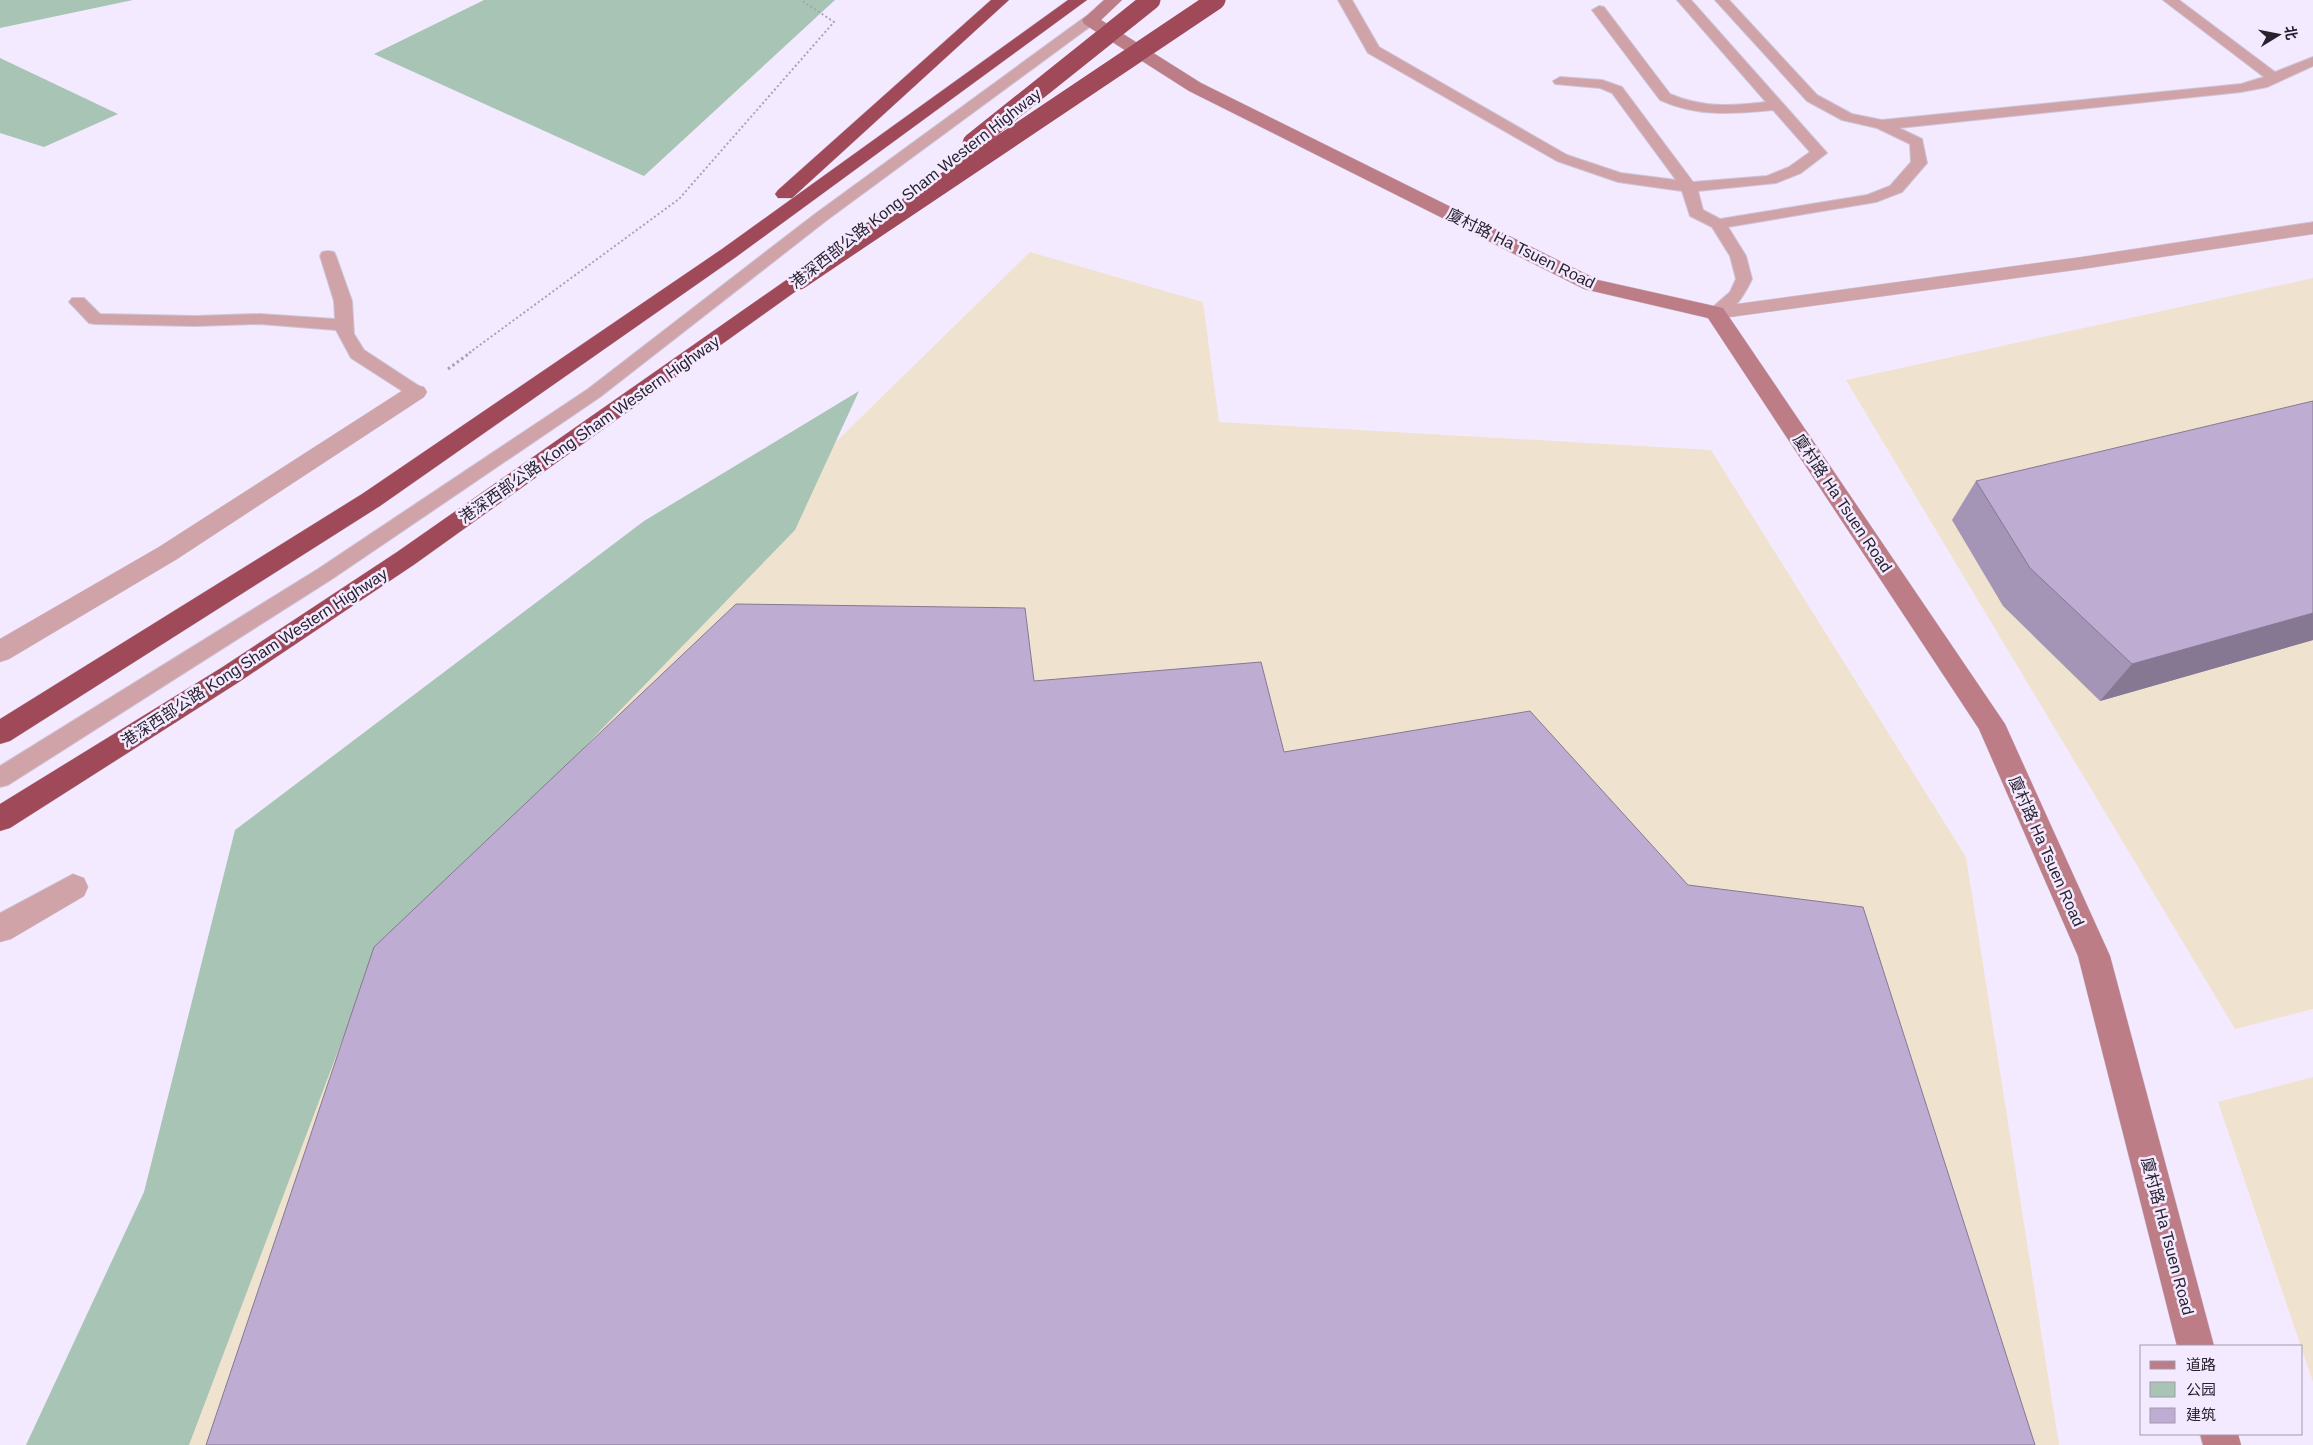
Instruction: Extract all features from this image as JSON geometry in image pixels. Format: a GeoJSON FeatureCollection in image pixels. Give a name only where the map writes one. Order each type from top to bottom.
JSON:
{"type":"FeatureCollection","features":[{"type":"Feature","properties":{"kind":"highway"},"geometry":{"type":"LineString","coordinates":[[729,253],[783,196],[1001,0]]}},
{"type":"Feature","properties":{"kind":"highway"},"geometry":{"type":"LineString","coordinates":[[0,733],[371,500],[729,253],[1079,0]]}},
{"type":"Feature","properties":{"kind":"highway","name":"港深西部公路 Kong Sham Western Highway"},"geometry":{"type":"LineString","coordinates":[[0,819],[221,680],[406,558],[799,280],[1151,0]]}},
{"type":"Feature","properties":{"kind":"highway"},"geometry":{"type":"LineString","coordinates":[[799,280],[1216,0]]}},
{"type":"Feature","properties":{"kind":"street"},"geometry":{"type":"LineString","coordinates":[[1090,20],[1114,0]]}},
{"type":"Feature","properties":{"kind":"street","name":"廈村路 Ha Tsuen Road"},"geometry":{"type":"LineString","coordinates":[[1090,20],[1195,87],[1591,285],[1715,313],[1991,724],[2094,956],[2196,1345]]}},
{"type":"Feature","properties":{"kind":"street"},"geometry":{"type":"LineString","coordinates":[[1715,313],[2082,263],[2313,228]]}},
{"type":"Feature","properties":{"kind":"street"},"geometry":{"type":"LineString","coordinates":[[0,652],[168,553],[416,392]]}},
{"type":"Feature","properties":{"kind":"street"},"geometry":{"type":"LineString","coordinates":[[0,929],[73,887]]}},
{"type":"Feature","properties":{"kind":"lane"},"geometry":{"type":"LineString","coordinates":[[1344,0],[1373,50],[1562,158],[1618,177],[1689,187],[1770,180],[1795,170],[1819,153],[1684,0]]}},
{"type":"Feature","properties":{"kind":"lane"},"geometry":{"type":"LineString","coordinates":[[1718,224],[1870,199],[1896,189],[1919,164],[1917,142],[1882,125],[1847,116],[1812,98],[1722,0]]}},
{"type":"Feature","properties":{"kind":"lane"},"geometry":{"type":"LineString","coordinates":[[2170,0],[2274,78]]}},
{"type":"Feature","properties":{"kind":"lane"},"geometry":{"type":"LineString","coordinates":[[1598,10],[1665,97],[1678,104],[1710,111],[1777,105]]}},
{"type":"Feature","properties":{"kind":"lane"},"geometry":{"type":"LineString","coordinates":[[0,778],[325,574],[594,393],[821,217],[1090,20]]}},
{"type":"Feature","properties":{"kind":"lane"},"geometry":{"type":"LineString","coordinates":[[1882,125],[2241,88],[2262,84],[2313,61]]}},
{"type":"Feature","properties":{"kind":"lane"},"geometry":{"type":"LineString","coordinates":[[1560,81],[1602,84],[1617,90],[1689,187],[1696,213],[1718,224],[1738,256],[1744,279],[1737,294],[1715,313]]}},
{"type":"Feature","properties":{"kind":"lane"},"geometry":{"type":"LineString","coordinates":[[328,256],[343,301],[345,334],[357,354],[416,392]]}},
{"type":"Feature","properties":{"kind":"lane"},"geometry":{"type":"LineString","coordinates":[[78,302],[95,318],[260,319],[344,325]]}},
{"type":"Feature","properties":{"kind":"path"},"geometry":{"type":"LineString","coordinates":[[416,392],[679,199],[834,22],[801,0]]}},
{"type":"Feature","properties":{"kind":"shaded area"},"geometry":{"type":"Polygon","coordinates":[[[1030,252],[1203,302],[1219,422],[1711,450],[1966,857],[2059,1445],[148,1445],[350,917],[1030,252]]]}},
{"type":"Feature","properties":{"kind":"shaded area"},"geometry":{"type":"Polygon","coordinates":[[[2313,278],[2313,1009],[2235,1029],[1846,380],[2313,278]]]}},
{"type":"Feature","properties":{"kind":"shaded area"},"geometry":{"type":"Polygon","coordinates":[[[2313,1077],[2313,1382],[2303,1353],[2303,1345],[2300,1345],[2218,1102],[2313,1077]]]}},
{"type":"Feature","properties":{"kind":"green space"},"geometry":{"type":"Polygon","coordinates":[[[0,0],[133,0],[0,28],[0,0]]]}},
{"type":"Feature","properties":{"kind":"green space"},"geometry":{"type":"Polygon","coordinates":[[[484,0],[835,0],[644,176],[374,54],[484,0]]]}},
{"type":"Feature","properties":{"kind":"green space"},"geometry":{"type":"Polygon","coordinates":[[[0,58],[118,114],[44,147],[0,133],[0,58]]]}},
{"type":"Feature","properties":{"kind":"green space"},"geometry":{"type":"Polygon","coordinates":[[[859,391],[795,530],[369,969],[189,1445],[26,1445],[144,1192],[235,830],[644,521],[859,391]]]}},
{"type":"Feature","properties":{"kind":"building"},"geometry":{"type":"Polygon","coordinates":[[[2313,401],[2313,613],[2132,664],[2030,568],[1976,481],[2313,401]]]}},
{"type":"Feature","properties":{"kind":"building"},"geometry":{"type":"Polygon","coordinates":[[[736,604],[1025,608],[1034,681],[1261,662],[1284,752],[1530,711],[1688,885],[1863,907],[2035,1445],[206,1445],[374,947],[736,604]]]}}]}
